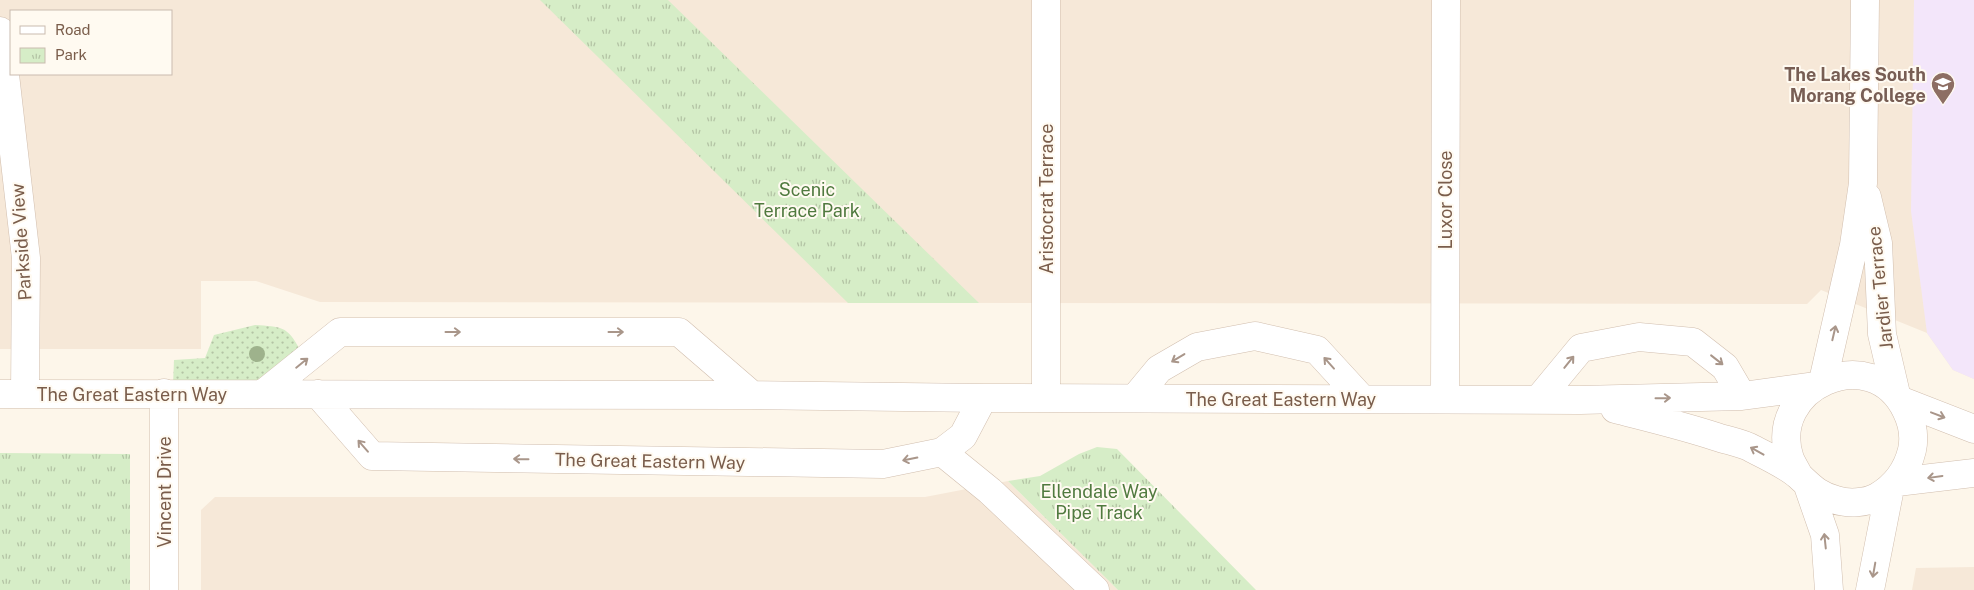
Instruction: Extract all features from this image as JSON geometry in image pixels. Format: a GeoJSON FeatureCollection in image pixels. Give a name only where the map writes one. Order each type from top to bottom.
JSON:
{"type":"FeatureCollection","features":[{"type":"Feature","properties":{"kind":"street","name":"Aristocrat Terrace"},"geometry":{"type":"LineString","coordinates":[[1046,0],[1046,398]]}},
{"type":"Feature","properties":{"kind":"street","name":"Luxor Close"},"geometry":{"type":"LineString","coordinates":[[1445,400],[1446,0]]}},
{"type":"Feature","properties":{"kind":"street","name":"Jardier Terrace"},"geometry":{"type":"LineString","coordinates":[[1819,383],[1854,245],[1863,183],[1865,0]]}},
{"type":"Feature","properties":{"kind":"street","name":"Parkside View"},"geometry":{"type":"LineString","coordinates":[[0,31],[26,258],[13,394]]}},
{"type":"Feature","properties":{"kind":"street","name":"Jardier Terrace"},"geometry":{"type":"LineString","coordinates":[[1863,183],[1878,242],[1882,334],[1899,397]]}},
{"type":"Feature","properties":{"kind":"street"},"geometry":{"type":"LineString","coordinates":[[264,393],[340,332],[679,332],[752,395]]}},
{"type":"Feature","properties":{"kind":"street"},"geometry":{"type":"LineString","coordinates":[[1134,398],[1159,370],[1196,347],[1255,336],[1317,350],[1362,399]]}},
{"type":"Feature","properties":{"kind":"street"},"geometry":{"type":"LineString","coordinates":[[1538,400],[1581,348],[1639,336],[1693,342],[1725,367],[1742,396]]}},
{"type":"Feature","properties":{"kind":"street"},"geometry":{"type":"LineString","coordinates":[[1829,590],[1825,535],[1803,481],[1790,458],[1787,437],[1790,418],[1800,400],[1819,383],[1842,375],[1862,376],[1880,382],[1899,397],[1974,428]]}},
{"type":"Feature","properties":{"kind":"street","name":"The Great Eastern Way"},"geometry":{"type":"LineString","coordinates":[[13,394],[264,393],[1580,400],[1742,396],[1819,383]]}},
{"type":"Feature","properties":{"kind":"street","name":"Vincent Drive"},"geometry":{"type":"LineString","coordinates":[[164,393],[164,590]]}},
{"type":"Feature","properties":{"kind":"street","name":"The Great Eastern Way"},"geometry":{"type":"LineString","coordinates":[[318,394],[372,456],[883,464],[942,452],[962,436],[983,398]]}},
{"type":"Feature","properties":{"kind":"street"},"geometry":{"type":"LineString","coordinates":[[1803,481],[1823,496],[1839,502],[1858,502],[1875,498],[1893,485],[1908,464],[1914,443],[1911,421],[1899,397]]}},
{"type":"Feature","properties":{"kind":"street","name":"The Great Eastern Way"},"geometry":{"type":"LineString","coordinates":[[1580,400],[1676,424],[1752,448],[1803,481]]}},
{"type":"Feature","properties":{"kind":"street"},"geometry":{"type":"LineString","coordinates":[[942,452],[990,491],[1095,590]]}},
{"type":"Feature","properties":{"kind":"street"},"geometry":{"type":"LineString","coordinates":[[1893,485],[1974,473]]}},
{"type":"Feature","properties":{"kind":"street"},"geometry":{"type":"LineString","coordinates":[[1870,590],[1893,485]]}},
{"type":"Feature","properties":{"kind":"shaded area"},"geometry":{"type":"Polygon","coordinates":[[[0,0],[1974,0],[1974,379],[1953,370],[1927,333],[1821,290],[1807,304],[320,302],[256,281],[201,281],[201,349],[0,349],[0,0]]]}},
{"type":"Feature","properties":{"kind":"shaded area","name":"The Lakes South Morang College"},"geometry":{"type":"Polygon","coordinates":[[[1914,0],[1974,0],[1974,379],[1953,370],[1927,333],[1911,211],[1914,0]]]}},
{"type":"Feature","properties":{"kind":"shaded area"},"geometry":{"type":"Polygon","coordinates":[[[1008,481],[1118,590],[201,590],[201,510],[215,497],[925,497],[1008,481]]]}},
{"type":"Feature","properties":{"kind":"shaded area"},"geometry":{"type":"Polygon","coordinates":[[[1974,567],[1974,590],[1912,590],[1916,568],[1974,567]]]}},
{"type":"Feature","properties":{"kind":"green space","name":"Scenic Terrace Park"},"geometry":{"type":"Polygon","coordinates":[[[540,0],[668,0],[979,303],[848,303],[540,0]]]}},
{"type":"Feature","properties":{"kind":"green space"},"geometry":{"type":"Polygon","coordinates":[[[255,325],[282,329],[291,336],[300,350],[264,383],[173,385],[174,360],[205,358],[214,335],[255,325]]]}},
{"type":"Feature","properties":{"kind":"green space","name":"Ellendale Way Pipe Track"},"geometry":{"type":"Polygon","coordinates":[[[1097,447],[1117,449],[1256,590],[1118,590],[1008,481],[1040,476],[1079,454],[1097,447]]]}},
{"type":"Feature","properties":{"kind":"green space"},"geometry":{"type":"Polygon","coordinates":[[[0,453],[130,454],[130,590],[0,590],[0,453]]]}},
{"type":"Feature","properties":{"kind":"place","name":"The Lakes South Morang College"},"geometry":{"type":"Point","coordinates":[1943,105]}}]}
